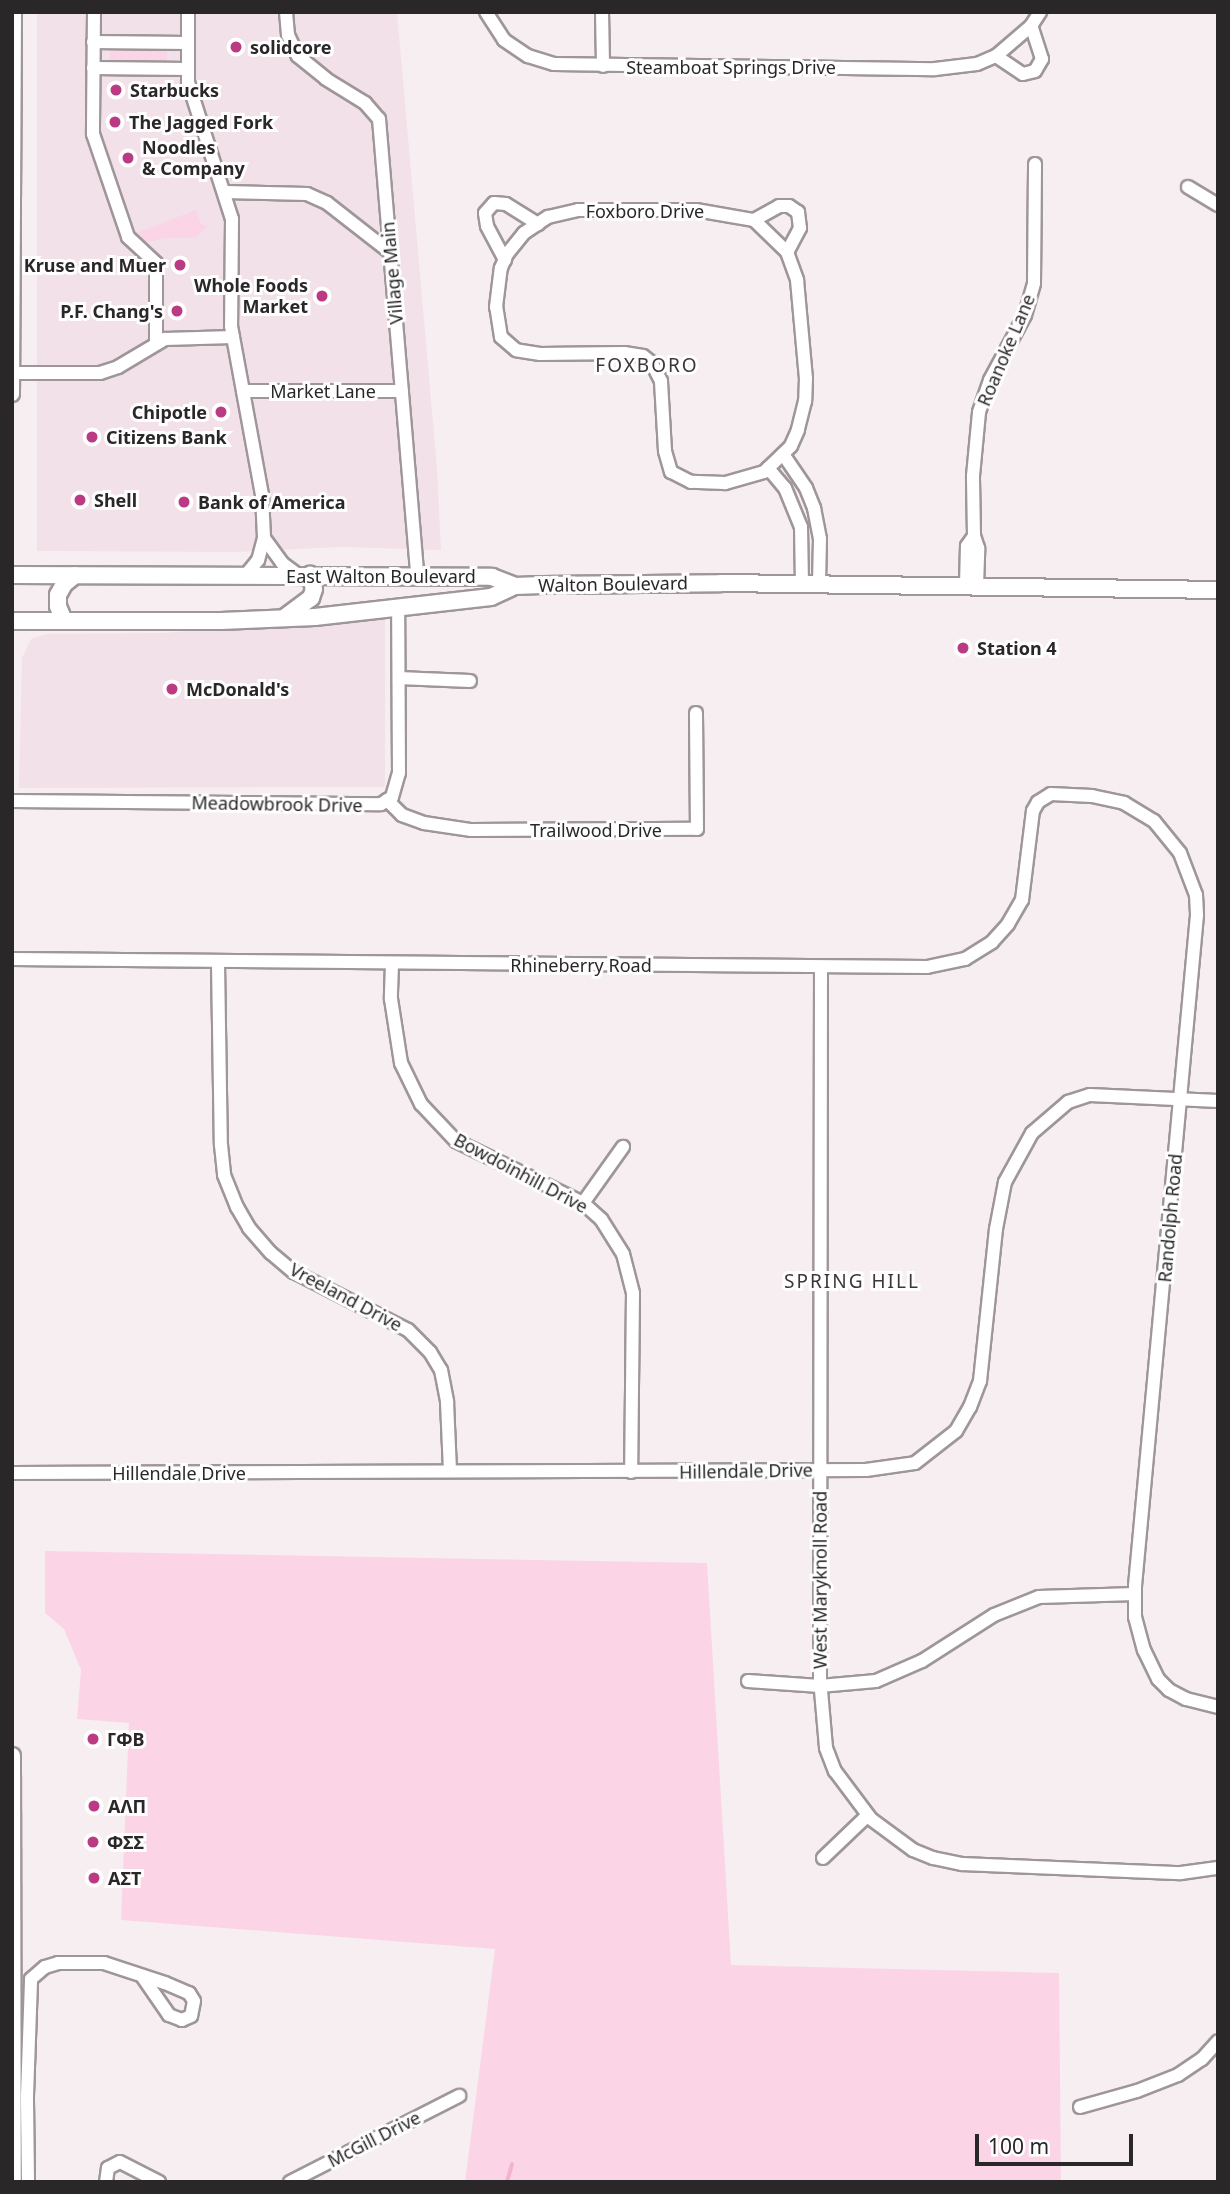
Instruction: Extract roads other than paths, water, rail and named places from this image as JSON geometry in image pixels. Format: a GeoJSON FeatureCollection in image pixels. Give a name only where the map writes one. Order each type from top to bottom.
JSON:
{"type":"FeatureCollection","features":[{"type":"Feature","properties":{"kind":"main road"},"geometry":{"type":"LineString","coordinates":[[12,575],[245,576]]}},
{"type":"Feature","properties":{"kind":"main road"},"geometry":{"type":"LineString","coordinates":[[64,621],[58,607],[58,595],[64,584],[75,575]]}},
{"type":"Feature","properties":{"kind":"main road"},"geometry":{"type":"LineString","coordinates":[[282,619],[311,598],[314,589],[305,575]]}},
{"type":"Feature","properties":{"kind":"main road","name":"East Walton Boulevard"},"geometry":{"type":"LineString","coordinates":[[245,576],[492,577],[515,586]]}},
{"type":"Feature","properties":{"kind":"main road"},"geometry":{"type":"LineString","coordinates":[[432,604],[440,589],[437,576]]}},
{"type":"Feature","properties":{"kind":"main road","name":"Walton Boulevard"},"geometry":{"type":"LineString","coordinates":[[12,621],[282,619],[491,597],[515,586],[819,584],[1218,590]]}},
{"type":"Feature","properties":{"kind":"main road"},"geometry":{"type":"LineString","coordinates":[[12,1755],[13,2182]]}},
{"type":"Feature","properties":{"kind":"street"},"geometry":{"type":"LineString","coordinates":[[12,394],[14,12]]}},
{"type":"Feature","properties":{"kind":"street"},"geometry":{"type":"LineString","coordinates":[[94,12],[92,127],[128,237],[156,263],[156,344]]}},
{"type":"Feature","properties":{"kind":"street"},"geometry":{"type":"LineString","coordinates":[[188,12],[189,85],[232,219],[233,337],[261,485],[264,538],[258,560],[245,576]]}},
{"type":"Feature","properties":{"kind":"street","name":"Village Main"},"geometry":{"type":"LineString","coordinates":[[286,12],[288,35],[298,56],[326,79],[365,103],[379,119],[417,576]]}},
{"type":"Feature","properties":{"kind":"street","name":"Steamboat Springs Drive"},"geometry":{"type":"LineString","coordinates":[[486,12],[504,40],[528,56],[554,65],[935,69],[977,64],[996,56],[1031,26],[1041,12]]}},
{"type":"Feature","properties":{"kind":"street"},"geometry":{"type":"LineString","coordinates":[[603,12],[603,66]]}},
{"type":"Feature","properties":{"kind":"street"},"geometry":{"type":"LineString","coordinates":[[996,56],[1023,74],[1035,71],[1042,58],[1031,26]]}},
{"type":"Feature","properties":{"kind":"street"},"geometry":{"type":"LineString","coordinates":[[93,42],[188,43]]}},
{"type":"Feature","properties":{"kind":"street"},"geometry":{"type":"LineString","coordinates":[[93,68],[188,69]]}},
{"type":"Feature","properties":{"kind":"street","name":"Roanoke Lane"},"geometry":{"type":"LineString","coordinates":[[971,586],[978,548],[974,536],[973,476],[982,401],[1025,315],[1034,283],[1035,164]]}},
{"type":"Feature","properties":{"kind":"street"},"geometry":{"type":"LineString","coordinates":[[1188,187],[1218,205]]}},
{"type":"Feature","properties":{"kind":"street"},"geometry":{"type":"LineString","coordinates":[[225,191],[307,194],[327,203],[391,253]]}},
{"type":"Feature","properties":{"kind":"street"},"geometry":{"type":"LineString","coordinates":[[505,260],[487,226],[485,213],[494,203],[506,204],[538,223]]}},
{"type":"Feature","properties":{"kind":"street"},"geometry":{"type":"LineString","coordinates":[[754,220],[779,206],[789,206],[798,212],[800,228],[787,253]]}},
{"type":"Feature","properties":{"kind":"street","name":"Foxboro Drive"},"geometry":{"type":"LineString","coordinates":[[578,210],[696,210],[754,220],[778,239],[787,253],[797,280],[805,401],[791,446],[768,468],[746,478],[725,483],[691,482],[671,472],[665,451],[661,381],[652,363],[643,356],[624,353],[540,354],[510,348],[501,337],[496,307],[505,260],[524,233],[538,223],[548,216],[578,210]]}},
{"type":"Feature","properties":{"kind":"street"},"geometry":{"type":"LineString","coordinates":[[13,373],[100,373],[118,367],[172,337],[233,337]]}},
{"type":"Feature","properties":{"kind":"street","name":"Market Lane"},"geometry":{"type":"LineString","coordinates":[[243,391],[402,391]]}},
{"type":"Feature","properties":{"kind":"street"},"geometry":{"type":"LineString","coordinates":[[783,454],[806,488],[814,509],[820,539],[819,584]]}},
{"type":"Feature","properties":{"kind":"street"},"geometry":{"type":"LineString","coordinates":[[768,468],[786,488],[801,527],[802,584]]}},
{"type":"Feature","properties":{"kind":"street"},"geometry":{"type":"LineString","coordinates":[[264,538],[282,563],[305,575]]}},
{"type":"Feature","properties":{"kind":"street","name":"Meadowbrook Drive"},"geometry":{"type":"LineString","coordinates":[[12,801],[365,806],[387,800],[392,797],[400,773],[398,608]]}},
{"type":"Feature","properties":{"kind":"street"},"geometry":{"type":"LineString","coordinates":[[399,678],[470,681]]}},
{"type":"Feature","properties":{"kind":"street","name":"Trailwood Drive"},"geometry":{"type":"LineString","coordinates":[[387,800],[402,815],[424,823],[471,830],[697,829],[696,713]]}},
{"type":"Feature","properties":{"kind":"street","name":"Randolph Road"},"geometry":{"type":"LineString","coordinates":[[1038,802],[1051,794],[1070,793],[1124,803],[1154,821],[1180,853],[1196,895],[1197,915],[1135,1616],[1144,1650],[1158,1679],[1169,1690],[1186,1699],[1218,1707]]}},
{"type":"Feature","properties":{"kind":"street","name":"Rhineberry Road"},"geometry":{"type":"LineString","coordinates":[[12,959],[218,963],[927,967],[965,960],[992,942],[1023,900],[1033,811],[1038,802]]}},
{"type":"Feature","properties":{"kind":"street","name":"Vreeland Drive"},"geometry":{"type":"LineString","coordinates":[[218,963],[221,1145],[224,1175],[237,1207],[256,1236],[294,1272],[408,1330],[430,1352],[441,1370],[447,1402],[450,1471]]}},
{"type":"Feature","properties":{"kind":"street","name":"Bowdoinhill Drive"},"geometry":{"type":"LineString","coordinates":[[392,964],[391,999],[401,1063],[421,1104],[456,1141],[583,1203],[601,1219],[623,1254],[633,1293],[631,1472]]}},
{"type":"Feature","properties":{"kind":"street","name":"West Maryknoll Road"},"geometry":{"type":"LineString","coordinates":[[821,967],[820,1686],[826,1748],[835,1771],[868,1815],[913,1850],[962,1864],[1181,1873],[1218,1868]]}},
{"type":"Feature","properties":{"kind":"street","name":"Hillendale Drive"},"geometry":{"type":"LineString","coordinates":[[12,1472],[866,1470],[915,1463],[956,1431],[970,1407],[980,1381],[996,1229],[1005,1182],[1021,1150],[1042,1122],[1068,1102],[1090,1095],[1218,1101]]}},
{"type":"Feature","properties":{"kind":"street"},"geometry":{"type":"LineString","coordinates":[[583,1203],[623,1147]]}},
{"type":"Feature","properties":{"kind":"street"},"geometry":{"type":"LineString","coordinates":[[748,1681],[820,1686],[876,1681],[946,1647],[968,1629],[994,1615],[1039,1597],[1135,1594]]}},
{"type":"Feature","properties":{"kind":"street"},"geometry":{"type":"LineString","coordinates":[[823,1858],[868,1815]]}},
{"type":"Feature","properties":{"kind":"street"},"geometry":{"type":"LineString","coordinates":[[28,2182],[27,2096],[32,1979],[45,1967],[81,1962],[104,1963],[142,1976]]}},
{"type":"Feature","properties":{"kind":"street"},"geometry":{"type":"LineString","coordinates":[[1080,2106],[1137,2091],[1178,2075],[1202,2059],[1218,2041]]}},
{"type":"Feature","properties":{"kind":"street","name":"McGill Drive"},"geometry":{"type":"LineString","coordinates":[[290,2182],[459,2096]]}},
{"type":"Feature","properties":{"kind":"street"},"geometry":{"type":"LineString","coordinates":[[106,2182],[108,2168],[120,2162],[153,2181]]}},
{"type":"Feature","properties":{"kind":"waterway"},"geometry":{"type":"LineString","coordinates":[[507,2182],[512,2165]]}},
{"type":"Feature","properties":{"kind":"place","name":"solidcore"},"geometry":{"type":"Point","coordinates":[236,47]}},
{"type":"Feature","properties":{"kind":"place","name":"Starbucks"},"geometry":{"type":"Point","coordinates":[116,90]}},
{"type":"Feature","properties":{"kind":"place","name":"The Jagged Fork"},"geometry":{"type":"Point","coordinates":[115,122]}},
{"type":"Feature","properties":{"kind":"place","name":"Noodles & Company"},"geometry":{"type":"Point","coordinates":[128,158]}},
{"type":"Feature","properties":{"kind":"place","name":"Kruse and Muer"},"geometry":{"type":"Point","coordinates":[180,265]}},
{"type":"Feature","properties":{"kind":"place","name":"Whole Foods Market"},"geometry":{"type":"Point","coordinates":[322,296]}},
{"type":"Feature","properties":{"kind":"place","name":"P.F. Chang's"},"geometry":{"type":"Point","coordinates":[177,311]}},
{"type":"Feature","properties":{"kind":"place","name":"Chipotle"},"geometry":{"type":"Point","coordinates":[221,412]}},
{"type":"Feature","properties":{"kind":"place","name":"Citizens Bank"},"geometry":{"type":"Point","coordinates":[92,437]}},
{"type":"Feature","properties":{"kind":"place","name":"Shell"},"geometry":{"type":"Point","coordinates":[80,500]}},
{"type":"Feature","properties":{"kind":"place","name":"Bank of America"},"geometry":{"type":"Point","coordinates":[184,502]}},
{"type":"Feature","properties":{"kind":"place","name":"Station 4"},"geometry":{"type":"Point","coordinates":[963,648]}},
{"type":"Feature","properties":{"kind":"place","name":"McDonald's"},"geometry":{"type":"Point","coordinates":[172,689]}},
{"type":"Feature","properties":{"kind":"place","name":"ΓΦB"},"geometry":{"type":"Point","coordinates":[93,1739]}},
{"type":"Feature","properties":{"kind":"place","name":"AΛΠ"},"geometry":{"type":"Point","coordinates":[94,1806]}},
{"type":"Feature","properties":{"kind":"place","name":"ΦΣΣ"},"geometry":{"type":"Point","coordinates":[93,1842]}},
{"type":"Feature","properties":{"kind":"place","name":"AΣΤ"},"geometry":{"type":"Point","coordinates":[94,1878]}},
{"type":"Feature","properties":{"kind":"district","name":"FOXBORO"},"geometry":{"type":"Point","coordinates":[647,366]}},
{"type":"Feature","properties":{"kind":"district","name":"SPRING HILL"},"geometry":{"type":"Point","coordinates":[852,1282]}}]}
